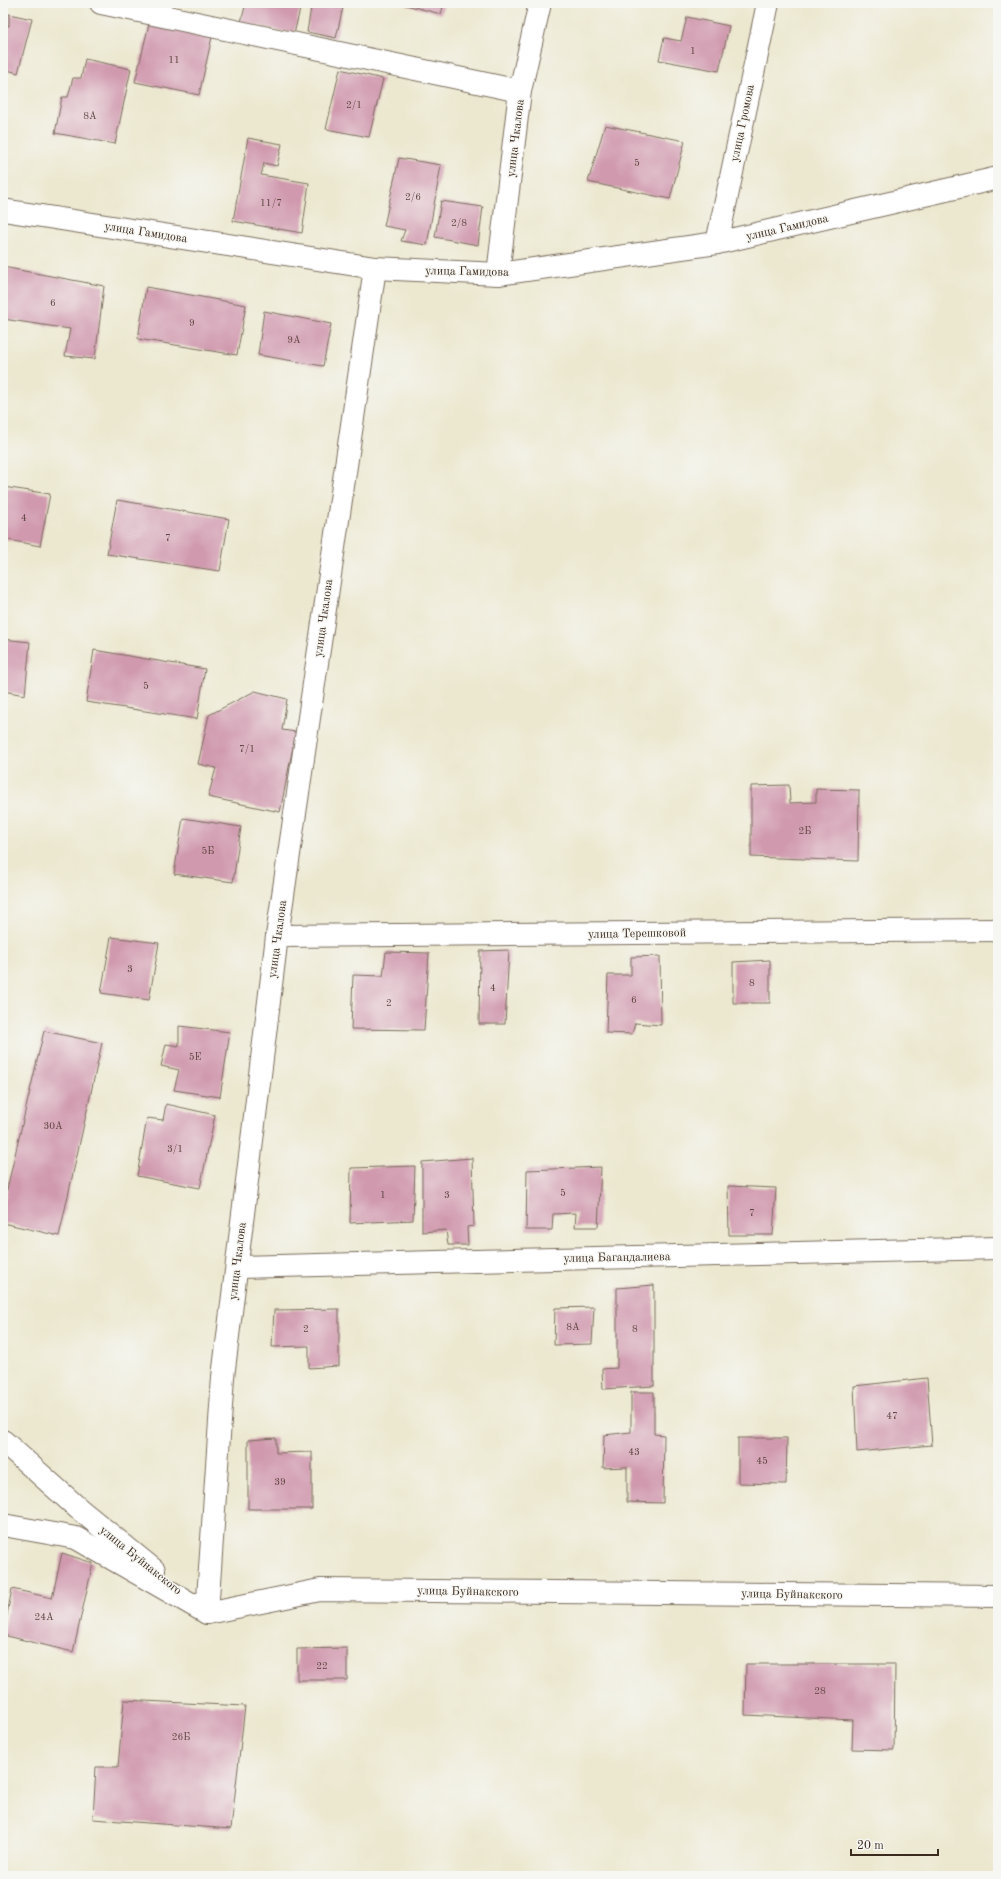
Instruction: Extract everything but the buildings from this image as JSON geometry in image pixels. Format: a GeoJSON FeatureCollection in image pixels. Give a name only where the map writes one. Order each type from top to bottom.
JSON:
{"type":"FeatureCollection","features":[{"type":"Feature","properties":{"kind":"street"},"geometry":{"type":"LineString","coordinates":[[101,3],[520,91]]}},
{"type":"Feature","properties":{"kind":"street","name":"улица Чкалова"},"geometry":{"type":"LineString","coordinates":[[498,274],[520,91],[540,3]]}},
{"type":"Feature","properties":{"kind":"street","name":"улица Громова"},"geometry":{"type":"LineString","coordinates":[[717,243],[768,3]]}},
{"type":"Feature","properties":{"kind":"street","name":"улица Гамидова"},"geometry":{"type":"LineString","coordinates":[[3,210],[375,268],[498,274],[717,243],[998,178]]}},
{"type":"Feature","properties":{"kind":"street","name":"улица Чкалова"},"geometry":{"type":"LineString","coordinates":[[207,1613],[223,1377],[277,936],[375,268]]}},
{"type":"Feature","properties":{"kind":"street","name":"улица Терешковой"},"geometry":{"type":"LineString","coordinates":[[277,936],[998,930]]}},
{"type":"Feature","properties":{"kind":"street","name":"улица Багандалиева"},"geometry":{"type":"LineString","coordinates":[[237,1267],[998,1248]]}},
{"type":"Feature","properties":{"kind":"street","name":"улица Буйнакского"},"geometry":{"type":"LineString","coordinates":[[3,1441],[79,1509],[207,1613],[320,1590],[998,1596]]}},
{"type":"Feature","properties":{"kind":"street"},"geometry":{"type":"LineString","coordinates":[[3,1525],[76,1538],[207,1613]]}}]}
